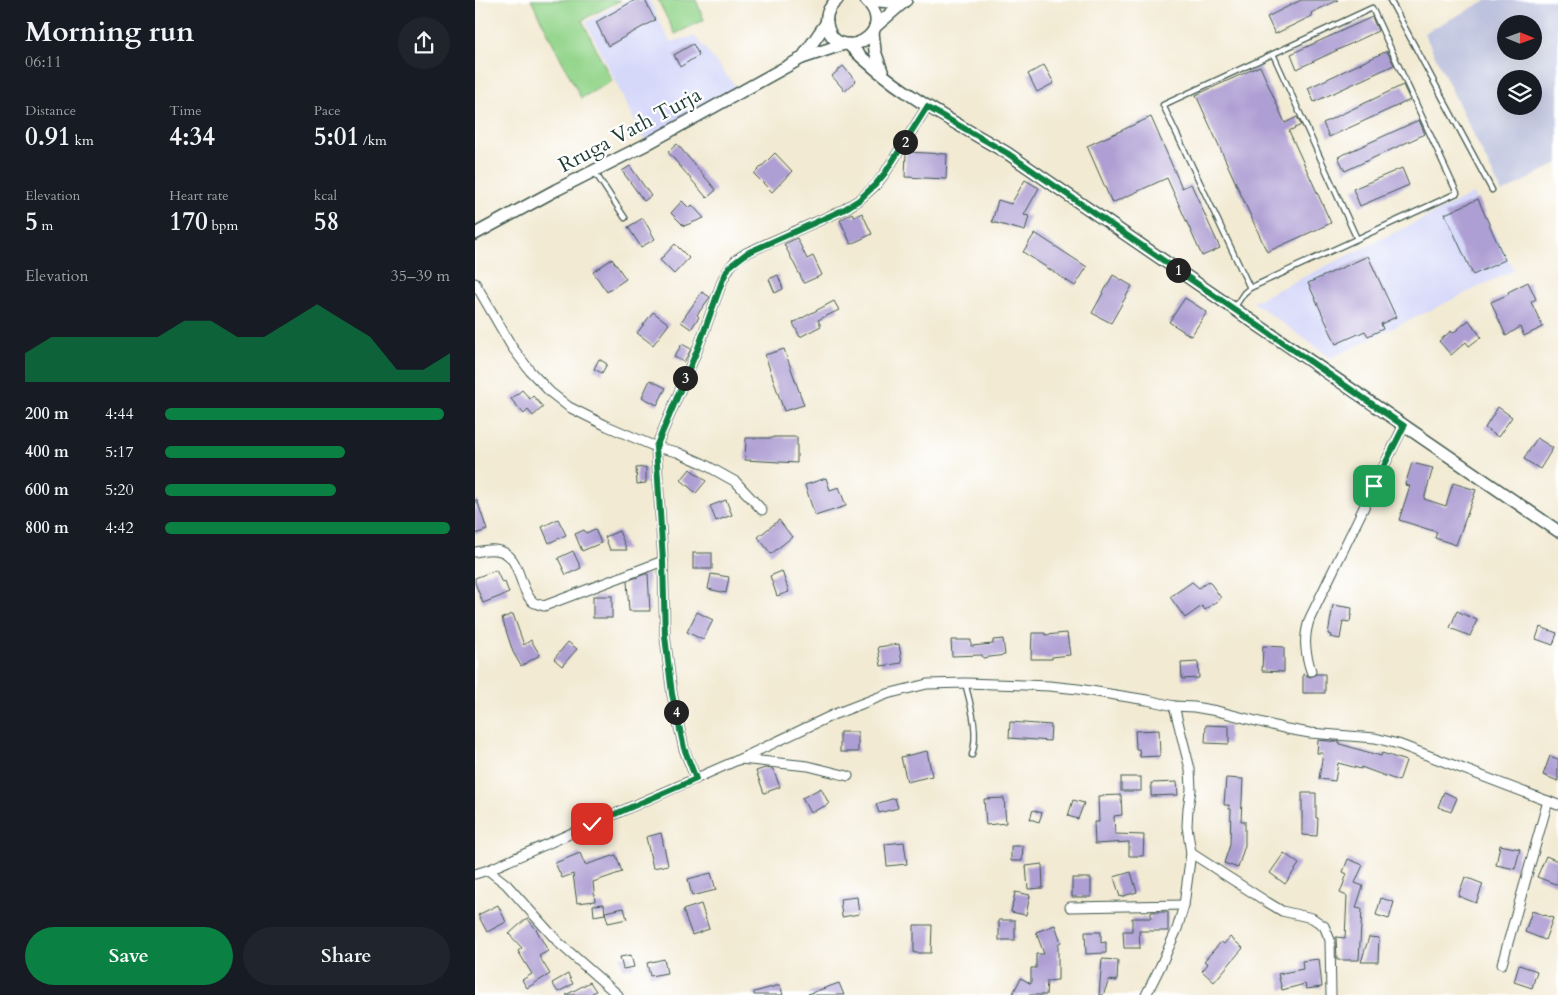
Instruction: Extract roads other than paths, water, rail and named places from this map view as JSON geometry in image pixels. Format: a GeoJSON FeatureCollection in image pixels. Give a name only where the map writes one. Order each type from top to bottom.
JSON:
{"type":"FeatureCollection","features":[{"type":"Feature","properties":{"kind":"street","name":"Rruga Vath Turja"},"geometry":{"type":"LineString","coordinates":[[867,0],[873,8],[876,17],[874,29]]}},
{"type":"Feature","properties":{"kind":"street","name":"Rruga Vath Turja"},"geometry":{"type":"LineString","coordinates":[[475,234],[594,170],[647,144],[802,58],[846,44],[854,45],[863,42],[874,29],[906,0],[889,2],[867,0]]}},
{"type":"Feature","properties":{"kind":"street","name":"Rruga Vath Turja"},"geometry":{"type":"LineString","coordinates":[[802,58],[827,22],[828,12],[834,1]]}},
{"type":"Feature","properties":{"kind":"street"},"geometry":{"type":"LineString","coordinates":[[827,22],[829,32],[836,39],[846,44],[883,75],[927,107],[1007,153],[1558,531]]}},
{"type":"Feature","properties":{"kind":"street"},"geometry":{"type":"LineString","coordinates":[[874,29],[875,51],[883,75]]}},
{"type":"Feature","properties":{"kind":"street"},"geometry":{"type":"LineString","coordinates":[[696,779],[684,748],[672,694],[665,636],[663,561],[656,447],[698,348],[729,267],[747,253],[843,210],[863,196],[885,173],[927,107]]}},
{"type":"Feature","properties":{"kind":"street"},"geometry":{"type":"LineString","coordinates":[[475,282],[512,348],[529,371],[550,392],[569,407],[656,447],[677,452],[702,463],[736,482],[762,510]]}},
{"type":"Feature","properties":{"kind":"street"},"geometry":{"type":"LineString","coordinates":[[1311,670],[1307,659],[1305,639],[1310,618],[1404,426]]}},
{"type":"Feature","properties":{"kind":"street"},"geometry":{"type":"LineString","coordinates":[[475,552],[495,550],[505,553],[513,561],[533,602],[544,606],[663,561]]}},
{"type":"Feature","properties":{"kind":"street"},"geometry":{"type":"LineString","coordinates":[[475,874],[696,779],[835,714],[887,694],[927,684],[965,683],[1078,689],[1174,706],[1217,711],[1310,733],[1375,738],[1398,744],[1558,805]]}},
{"type":"Feature","properties":{"kind":"street"},"geometry":{"type":"LineString","coordinates":[[1146,995],[1177,929],[1184,906],[1191,853],[1187,826],[1191,790],[1190,769],[1174,706]]}},
{"type":"Feature","properties":{"kind":"street"},"geometry":{"type":"LineString","coordinates":[[740,759],[808,766],[848,776]]}},
{"type":"Feature","properties":{"kind":"street"},"geometry":{"type":"LineString","coordinates":[[1502,964],[1548,801]]}},
{"type":"Feature","properties":{"kind":"street"},"geometry":{"type":"LineString","coordinates":[[1191,853],[1282,911],[1312,918],[1324,926],[1330,940],[1331,995]]}},
{"type":"Feature","properties":{"kind":"street"},"geometry":{"type":"LineString","coordinates":[[488,870],[506,884],[559,944],[618,995]]}},
{"type":"Feature","properties":{"kind":"street"},"geometry":{"type":"LineString","coordinates":[[1070,907],[1184,906]]}},
{"type":"Feature","properties":{"kind":"lane"},"geometry":{"type":"LineString","coordinates":[[1390,0],[1492,190]]}},
{"type":"Feature","properties":{"kind":"lane"},"geometry":{"type":"LineString","coordinates":[[1233,308],[1250,288],[1457,193],[1372,8],[1163,105],[1250,288]]}},
{"type":"Feature","properties":{"kind":"lane"},"geometry":{"type":"LineString","coordinates":[[1273,54],[1357,239]]}},
{"type":"Feature","properties":{"kind":"lane"},"geometry":{"type":"LineString","coordinates":[[594,170],[625,218]]}},
{"type":"Feature","properties":{"kind":"lane"},"geometry":{"type":"LineString","coordinates":[[965,683],[975,728],[975,745],[972,755]]}}]}
